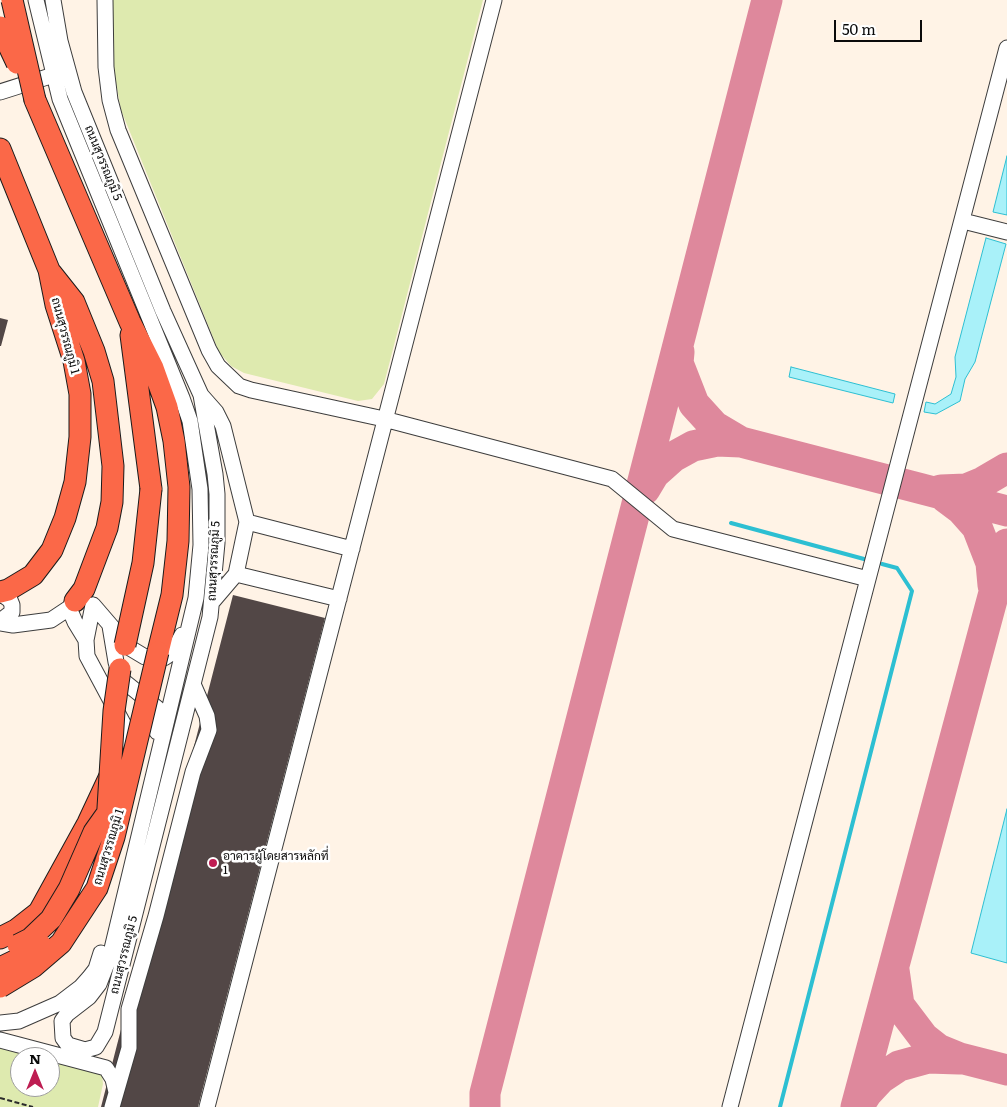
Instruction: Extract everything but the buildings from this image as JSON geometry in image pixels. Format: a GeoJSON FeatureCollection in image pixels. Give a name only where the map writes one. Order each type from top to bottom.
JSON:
{"type":"FeatureCollection","features":[{"type":"Feature","properties":{"kind":"highway","name":"ถนนสุวรรณภูมิ 1"},"geometry":{"type":"LineString","coordinates":[[0,968],[33,952],[65,920],[83,893],[95,864],[172,596],[178,541],[179,487],[174,441],[167,407],[153,368],[130,322],[31,92],[12,0]]}},
{"type":"Feature","properties":{"kind":"highway"},"geometry":{"type":"LineString","coordinates":[[0,27],[31,92]]}},
{"type":"Feature","properties":{"kind":"highway","name":"ถนนสุวรรณภูมิ 1"},"geometry":{"type":"LineString","coordinates":[[0,149],[50,270],[56,305],[74,361],[80,394],[80,437],[75,482],[65,518],[52,550],[33,575],[0,593]]}},
{"type":"Feature","properties":{"kind":"highway"},"geometry":{"type":"LineString","coordinates":[[50,270],[74,302],[94,351],[103,382],[113,466],[112,502],[108,528],[79,605]]}},
{"type":"Feature","properties":{"kind":"highway","name":"ถนนสุวรรณภูมิ 1"},"geometry":{"type":"LineString","coordinates":[[0,986],[33,967],[61,943],[81,916],[97,888],[108,857],[118,780],[114,711],[120,669],[143,563],[151,489],[130,322]]}},
{"type":"Feature","properties":{"kind":"highway","name":"ถนนสุวรรณภูมิ 1"},"geometry":{"type":"LineString","coordinates":[[0,938],[16,930],[39,912],[51,894],[88,823],[118,780]]}},
{"type":"Feature","properties":{"kind":"highway","name":"ถนนสุวรรณภูมิ 1"},"geometry":{"type":"LineString","coordinates":[[0,954],[30,939],[51,919],[69,889],[118,780]]}},
{"type":"Feature","properties":{"kind":"street","name":"ถนนสุวรรณภูมิ 5"},"geometry":{"type":"LineString","coordinates":[[36,0],[45,46],[60,99],[190,421],[201,504],[201,545],[196,598],[106,971],[89,997],[67,1014],[62,1022],[63,1038],[72,1053],[106,1068],[118,1087]]}},
{"type":"Feature","properties":{"kind":"street","name":"ถนนสุวรรณภูมิ 5"},"geometry":{"type":"LineString","coordinates":[[53,0],[60,41],[74,92],[155,293],[201,395],[217,494],[217,543],[213,601],[105,1032],[92,1049],[72,1053]]}},
{"type":"Feature","properties":{"kind":"street"},"geometry":{"type":"LineString","coordinates":[[105,0],[106,67],[114,117],[209,350],[218,366],[239,386],[384,420],[612,479],[673,529],[868,579]]}},
{"type":"Feature","properties":{"kind":"street"},"geometry":{"type":"LineString","coordinates":[[207,1107],[494,0]]}},
{"type":"Feature","properties":{"kind":"street"},"geometry":{"type":"LineString","coordinates":[[0,60],[60,41]]}},
{"type":"Feature","properties":{"kind":"street"},"geometry":{"type":"LineString","coordinates":[[730,1107],[1007,48]]}},
{"type":"Feature","properties":{"kind":"street"},"geometry":{"type":"LineString","coordinates":[[0,92],[31,92],[53,75],[69,70]]}},
{"type":"Feature","properties":{"kind":"street"},"geometry":{"type":"LineString","coordinates":[[963,221],[1007,232]]}},
{"type":"Feature","properties":{"kind":"street"},"geometry":{"type":"LineString","coordinates":[[201,395],[216,412],[223,426],[247,522],[236,574],[213,601]]}},
{"type":"Feature","properties":{"kind":"street"},"geometry":{"type":"LineString","coordinates":[[247,522],[352,549]]}},
{"type":"Feature","properties":{"kind":"street"},"geometry":{"type":"LineString","coordinates":[[236,574],[339,599]]}},
{"type":"Feature","properties":{"kind":"street"},"geometry":{"type":"LineString","coordinates":[[0,593],[10,600],[12,605],[12,612],[0,622]]}},
{"type":"Feature","properties":{"kind":"street","name":"ถนนสุวรรณภูมิ 5"},"geometry":{"type":"LineString","coordinates":[[79,605],[110,626],[130,648],[145,657],[164,658],[179,644],[196,598]]}},
{"type":"Feature","properties":{"kind":"street"},"geometry":{"type":"LineString","coordinates":[[0,622],[13,625],[51,620],[79,605]]}},
{"type":"Feature","properties":{"kind":"street"},"geometry":{"type":"LineString","coordinates":[[0,991],[20,979],[68,927],[76,914],[123,746],[125,727],[87,656],[79,605]]}},
{"type":"Feature","properties":{"kind":"street"},"geometry":{"type":"LineString","coordinates":[[79,605],[75,622],[86,640]]}},
{"type":"Feature","properties":{"kind":"street"},"geometry":{"type":"LineString","coordinates":[[0,1023],[19,1022],[60,1003],[81,987],[96,969],[99,960],[161,714],[157,708],[121,680],[110,626]]}},
{"type":"Feature","properties":{"kind":"street"},"geometry":{"type":"LineString","coordinates":[[112,1107],[129,1048],[129,1009],[156,916],[193,772],[209,730],[208,716],[193,684]]}},
{"type":"Feature","properties":{"kind":"street"},"geometry":{"type":"LineString","coordinates":[[0,1032],[72,1053]]}},
{"type":"Feature","properties":{"kind":"street"},"geometry":{"type":"LineString","coordinates":[[0,1040],[72,1053]]}},
{"type":"Feature","properties":{"kind":"path"},"geometry":{"type":"LineString","coordinates":[[0,1098],[33,1107]]}},
{"type":"Feature","properties":{"kind":"green space"},"geometry":{"type":"Polygon","coordinates":[[[111,0],[483,0],[384,384],[372,399],[358,401],[244,373],[231,366],[219,352],[121,110],[113,66],[111,0]]]}},
{"type":"Feature","properties":{"kind":"green space"},"geometry":{"type":"Polygon","coordinates":[[[0,1046],[10,1049],[10,1097],[60,1097],[60,1063],[102,1074],[103,1084],[98,1107],[0,1107],[0,1046]]]}},
{"type":"Feature","properties":{"kind":"water"},"geometry":{"type":"Polygon","coordinates":[[[1007,156],[1007,215],[993,212],[1007,156]]]}},
{"type":"Feature","properties":{"kind":"water"},"geometry":{"type":"Polygon","coordinates":[[[986,238],[1006,244],[975,362],[965,379],[960,401],[936,414],[924,412],[926,402],[935,404],[951,394],[956,377],[955,357],[986,238]]]}},
{"type":"Feature","properties":{"kind":"water"},"geometry":{"type":"Polygon","coordinates":[[[791,367],[895,394],[893,403],[789,377],[791,367]]]}},
{"type":"Feature","properties":{"kind":"water"},"geometry":{"type":"Polygon","coordinates":[[[1007,809],[1007,963],[971,953],[1007,809]]]}},
{"type":"Feature","properties":{"kind":"waterway"},"geometry":{"type":"LineString","coordinates":[[731,523],[864,559]]}},
{"type":"Feature","properties":{"kind":"waterway"},"geometry":{"type":"LineString","coordinates":[[780,1107],[912,591],[897,568],[882,564]]}},
{"type":"Feature","properties":{"kind":"taxiway"},"geometry":{"type":"LineString","coordinates":[[485,1107],[485,1093],[767,0]]}},
{"type":"Feature","properties":{"kind":"taxiway"},"geometry":{"type":"LineString","coordinates":[[679,352],[678,363],[694,404],[714,426],[741,442]]}},
{"type":"Feature","properties":{"kind":"taxiway"},"geometry":{"type":"LineString","coordinates":[[645,489],[654,474],[673,457],[693,446],[717,441],[741,442],[1007,511]]}},
{"type":"Feature","properties":{"kind":"taxiway"},"geometry":{"type":"LineString","coordinates":[[941,490],[966,489],[983,482],[1007,468]]}},
{"type":"Feature","properties":{"kind":"taxiway"},"geometry":{"type":"LineString","coordinates":[[945,497],[961,509],[977,527],[991,563],[993,585]]}},
{"type":"Feature","properties":{"kind":"taxiway"},"geometry":{"type":"LineString","coordinates":[[856,1107],[1007,544]]}},
{"type":"Feature","properties":{"kind":"taxiway"},"geometry":{"type":"LineString","coordinates":[[894,970],[899,1005],[924,1038],[938,1049],[960,1058],[1007,1070]]}},
{"type":"Feature","properties":{"kind":"taxiway"},"geometry":{"type":"LineString","coordinates":[[859,1105],[881,1078],[899,1066],[928,1058],[959,1059]]}},
{"type":"Feature","properties":{"kind":"place","name":"อาคารผู้โดยสารหลักที่ 1"},"geometry":{"type":"Point","coordinates":[213,863]}}]}
